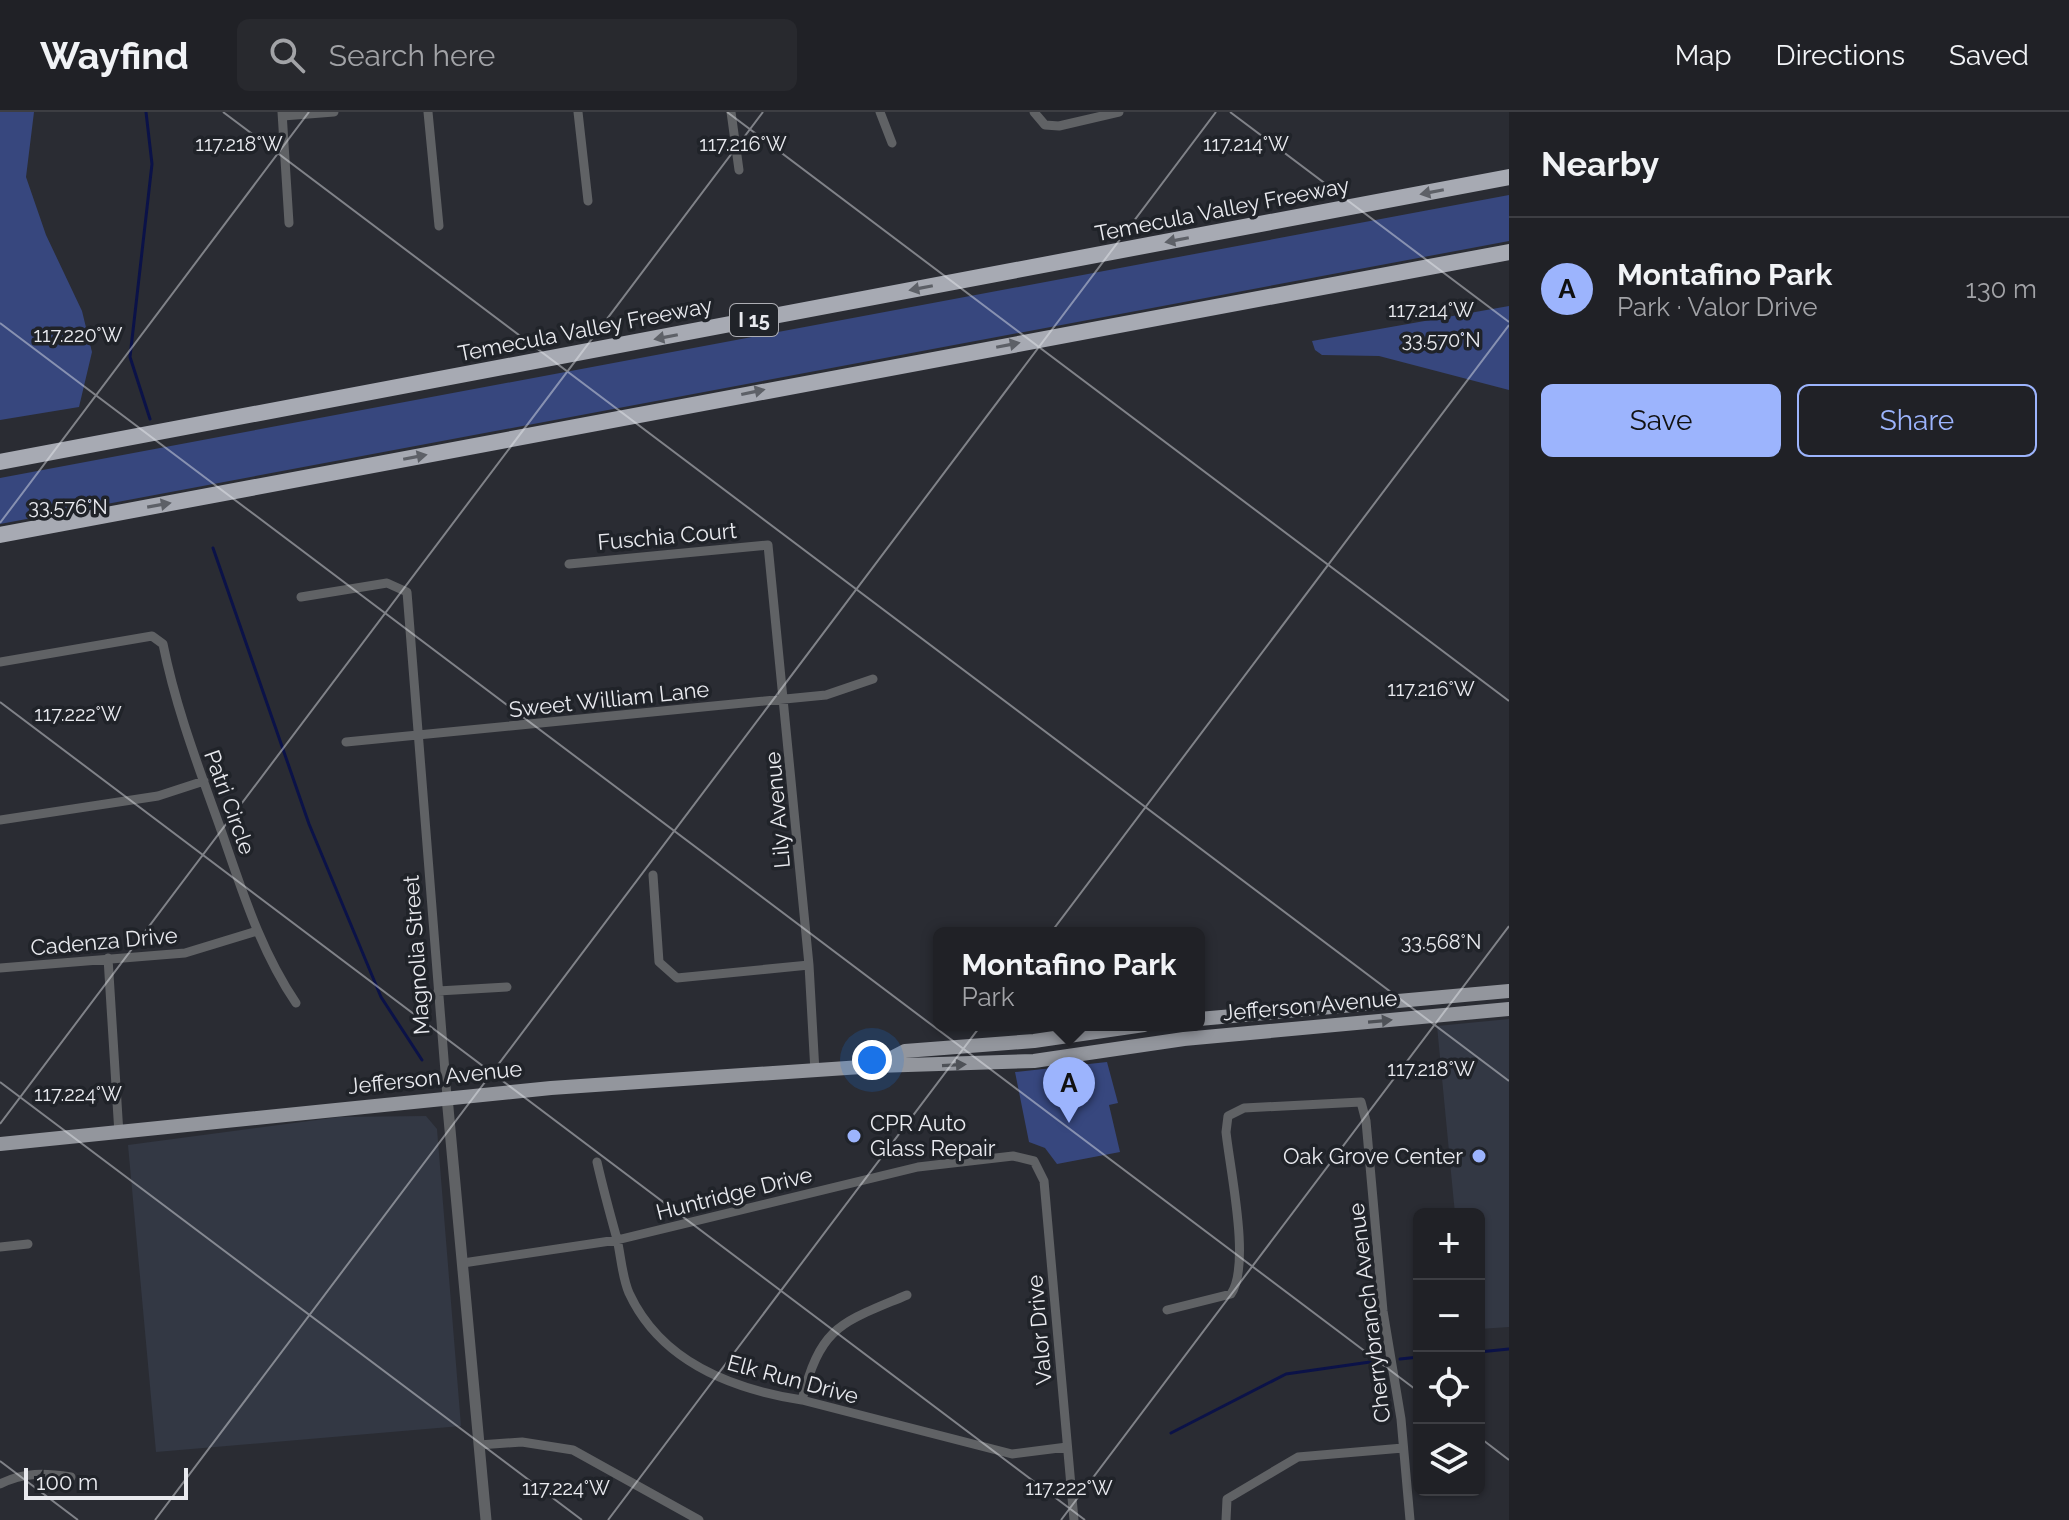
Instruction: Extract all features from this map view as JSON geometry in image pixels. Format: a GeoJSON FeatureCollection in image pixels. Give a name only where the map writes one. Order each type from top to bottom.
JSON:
{"type":"FeatureCollection","features":[{"type":"Feature","properties":{"kind":"highway","name":"Temecula Valley Freeway"},"geometry":{"type":"LineString","coordinates":[[0,462],[1509,177]]}},
{"type":"Feature","properties":{"kind":"highway"},"geometry":{"type":"LineString","coordinates":[[0,535],[1509,252]]}},
{"type":"Feature","properties":{"kind":"main road","name":"Jefferson Avenue"},"geometry":{"type":"LineString","coordinates":[[1205,1018],[1509,991]]}},
{"type":"Feature","properties":{"kind":"main road"},"geometry":{"type":"LineString","coordinates":[[1184,1039],[1217,1027],[1335,1016],[1349,1005]]}},
{"type":"Feature","properties":{"kind":"main road","name":"Jefferson Avenue"},"geometry":{"type":"LineString","coordinates":[[0,1144],[119,1134],[447,1097],[876,1066],[907,1068],[1034,1061],[1184,1039],[1509,1009]]}},
{"type":"Feature","properties":{"kind":"main road","name":"Jefferson Avenue"},"geometry":{"type":"LineString","coordinates":[[876,1066],[905,1051],[1034,1041],[1103,1031]]}},
{"type":"Feature","properties":{"kind":"street"},"geometry":{"type":"LineString","coordinates":[[289,223],[282,114],[334,112]]}},
{"type":"Feature","properties":{"kind":"street"},"geometry":{"type":"LineString","coordinates":[[428,112],[439,226]]}},
{"type":"Feature","properties":{"kind":"street"},"geometry":{"type":"LineString","coordinates":[[578,112],[588,201]]}},
{"type":"Feature","properties":{"kind":"street"},"geometry":{"type":"LineString","coordinates":[[731,112],[739,170]]}},
{"type":"Feature","properties":{"kind":"street"},"geometry":{"type":"LineString","coordinates":[[880,112],[892,143]]}},
{"type":"Feature","properties":{"kind":"street"},"geometry":{"type":"LineString","coordinates":[[1034,112],[1045,125],[1059,126],[1119,112]]}},
{"type":"Feature","properties":{"kind":"street","name":"Fuschia Court"},"geometry":{"type":"LineString","coordinates":[[569,564],[768,545]]}},
{"type":"Feature","properties":{"kind":"street","name":"Lily Avenue"},"geometry":{"type":"LineString","coordinates":[[768,545],[809,965],[815,1072]]}},
{"type":"Feature","properties":{"kind":"street","name":"Magnolia Street"},"geometry":{"type":"LineString","coordinates":[[301,597],[387,583],[407,592],[447,1097],[486,1520]]}},
{"type":"Feature","properties":{"kind":"street","name":"Patri Circle"},"geometry":{"type":"LineString","coordinates":[[0,662],[152,636],[163,644],[181,722],[257,931],[273,970],[296,1003]]}},
{"type":"Feature","properties":{"kind":"street","name":"Sweet William Lane"},"geometry":{"type":"LineString","coordinates":[[346,742],[826,695],[873,679]]}},
{"type":"Feature","properties":{"kind":"street"},"geometry":{"type":"LineString","coordinates":[[0,820],[158,796],[204,781]]}},
{"type":"Feature","properties":{"kind":"street"},"geometry":{"type":"LineString","coordinates":[[653,875],[659,962],[677,978],[809,965]]}},
{"type":"Feature","properties":{"kind":"street","name":"Cadenza Drive"},"geometry":{"type":"LineString","coordinates":[[0,968],[185,953],[257,931]]}},
{"type":"Feature","properties":{"kind":"street"},"geometry":{"type":"LineString","coordinates":[[108,958],[119,1134]]}},
{"type":"Feature","properties":{"kind":"street"},"geometry":{"type":"LineString","coordinates":[[438,991],[507,987]]}},
{"type":"Feature","properties":{"kind":"street","name":"Cherrybranch Avenue"},"geometry":{"type":"LineString","coordinates":[[1167,1310],[1231,1294],[1239,1282],[1241,1255],[1226,1132],[1228,1116],[1244,1108],[1344,1100],[1361,1102],[1368,1140],[1387,1349],[1394,1366],[1410,1520]]}},
{"type":"Feature","properties":{"kind":"street","name":"Huntridge Drive"},"geometry":{"type":"LineString","coordinates":[[463,1263],[617,1240],[878,1175],[1013,1156]]}},
{"type":"Feature","properties":{"kind":"street","name":"Valor Drive"},"geometry":{"type":"LineString","coordinates":[[1013,1156],[1034,1161],[1044,1181],[1074,1520]]}},
{"type":"Feature","properties":{"kind":"street","name":"Elk Run Drive"},"geometry":{"type":"LineString","coordinates":[[597,1162],[627,1290],[647,1326],[676,1355],[719,1379],[770,1395],[802,1400],[1012,1454],[1067,1447]]}},
{"type":"Feature","properties":{"kind":"street"},"geometry":{"type":"LineString","coordinates":[[0,1247],[28,1244]]}},
{"type":"Feature","properties":{"kind":"street"},"geometry":{"type":"LineString","coordinates":[[802,1400],[820,1347],[841,1323],[907,1295]]}},
{"type":"Feature","properties":{"kind":"street"},"geometry":{"type":"LineString","coordinates":[[479,1445],[522,1442],[573,1450],[676,1515],[699,1520]]}},
{"type":"Feature","properties":{"kind":"street"},"geometry":{"type":"LineString","coordinates":[[1226,1520],[1227,1499],[1298,1457],[1403,1448]]}},
{"type":"Feature","properties":{"kind":"street"},"geometry":{"type":"LineString","coordinates":[[0,1484],[17,1475],[45,1473],[71,1477]]}},
{"type":"Feature","properties":{"kind":"shaded area"},"geometry":{"type":"Polygon","coordinates":[[[0,112],[34,112],[26,177],[46,235],[82,311],[92,352],[79,407],[0,420],[0,112]]]}},
{"type":"Feature","properties":{"kind":"shaded area"},"geometry":{"type":"Polygon","coordinates":[[[1509,195],[1509,241],[0,524],[0,478],[1509,195]]]}},
{"type":"Feature","properties":{"kind":"shaded area"},"geometry":{"type":"Polygon","coordinates":[[[1509,306],[1509,390],[1379,356],[1322,355],[1315,350],[1312,341],[1509,306]]]}},
{"type":"Feature","properties":{"kind":"shaded area","name":"Oak Grove Center"},"geometry":{"type":"Polygon","coordinates":[[[1509,1019],[1509,1327],[1485,1329],[1485,1208],[1454,1208],[1437,1026],[1509,1019]]]}},
{"type":"Feature","properties":{"kind":"shaded area"},"geometry":{"type":"Polygon","coordinates":[[[1107,1062],[1118,1103],[1109,1105],[1120,1152],[1057,1164],[1045,1148],[1029,1142],[1015,1072],[1107,1062]]]}},
{"type":"Feature","properties":{"kind":"shaded area"},"geometry":{"type":"Polygon","coordinates":[[[426,1116],[437,1129],[461,1426],[156,1452],[128,1145],[339,1117],[426,1116]]]}},
{"type":"Feature","properties":{"kind":"waterway"},"geometry":{"type":"LineString","coordinates":[[146,112],[152,164],[130,357],[150,419]]}},
{"type":"Feature","properties":{"kind":"waterway"},"geometry":{"type":"LineString","coordinates":[[213,548],[309,824],[381,997],[422,1060]]}},
{"type":"Feature","properties":{"kind":"waterway"},"geometry":{"type":"LineString","coordinates":[[1485,1351],[1509,1349]]}},
{"type":"Feature","properties":{"kind":"waterway"},"geometry":{"type":"LineString","coordinates":[[1400,1359],[1413,1358]]}},
{"type":"Feature","properties":{"kind":"waterway"},"geometry":{"type":"LineString","coordinates":[[1171,1433],[1286,1374],[1377,1361]]}},
{"type":"Feature","properties":{"kind":"place","name":"Montafino Park"},"geometry":{"type":"Point","coordinates":[1069,1123]}},
{"type":"Feature","properties":{"kind":"place","name":"CPR Auto Glass Repair"},"geometry":{"type":"Point","coordinates":[854,1136]}},
{"type":"Feature","properties":{"kind":"place","name":"Oak Grove Center"},"geometry":{"type":"Point","coordinates":[1479,1156]}}]}
